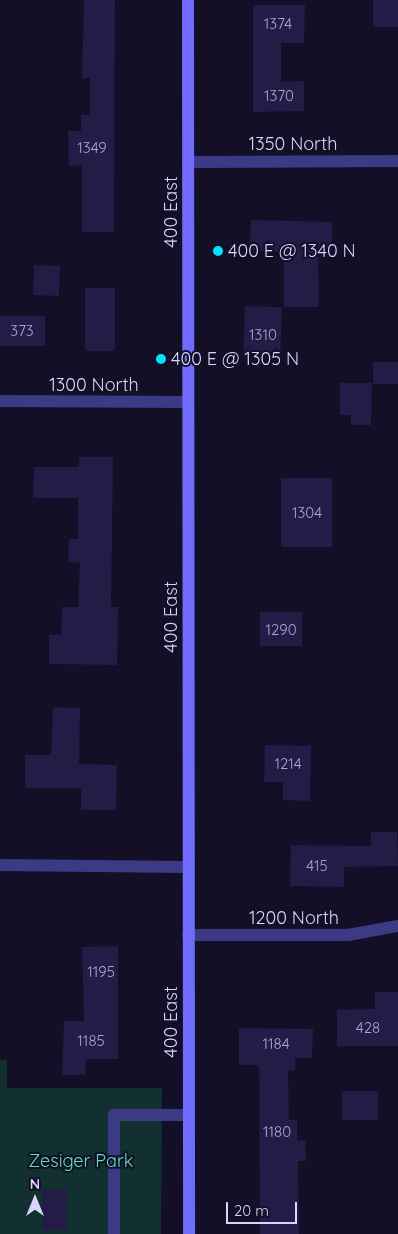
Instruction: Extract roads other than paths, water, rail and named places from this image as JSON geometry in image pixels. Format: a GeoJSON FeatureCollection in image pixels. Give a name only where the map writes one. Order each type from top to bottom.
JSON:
{"type":"FeatureCollection","features":[{"type":"Feature","properties":{"kind":"main road","name":"400 East"},"geometry":{"type":"LineString","coordinates":[[188,0],[189,1234]]}},
{"type":"Feature","properties":{"kind":"street","name":"1350 North"},"geometry":{"type":"LineString","coordinates":[[188,162],[398,161]]}},
{"type":"Feature","properties":{"kind":"street","name":"1300 North"},"geometry":{"type":"LineString","coordinates":[[0,401],[188,402]]}},
{"type":"Feature","properties":{"kind":"street"},"geometry":{"type":"LineString","coordinates":[[0,865],[188,867]]}},
{"type":"Feature","properties":{"kind":"street","name":"1200 North"},"geometry":{"type":"LineString","coordinates":[[188,935],[348,935],[398,926]]}},
{"type":"Feature","properties":{"kind":"street"},"geometry":{"type":"LineString","coordinates":[[114,1234],[114,1115],[188,1115]]}},
{"type":"Feature","properties":{"kind":"place","name":"400 E @ 1340 N"},"geometry":{"type":"Point","coordinates":[218,251]}},
{"type":"Feature","properties":{"kind":"place","name":"400 E @ 1305 N"},"geometry":{"type":"Point","coordinates":[161,359]}},
{"type":"Feature","properties":{"kind":"park label","name":"Zesiger Park"},"geometry":{"type":"Point","coordinates":[81,1161]}}]}
